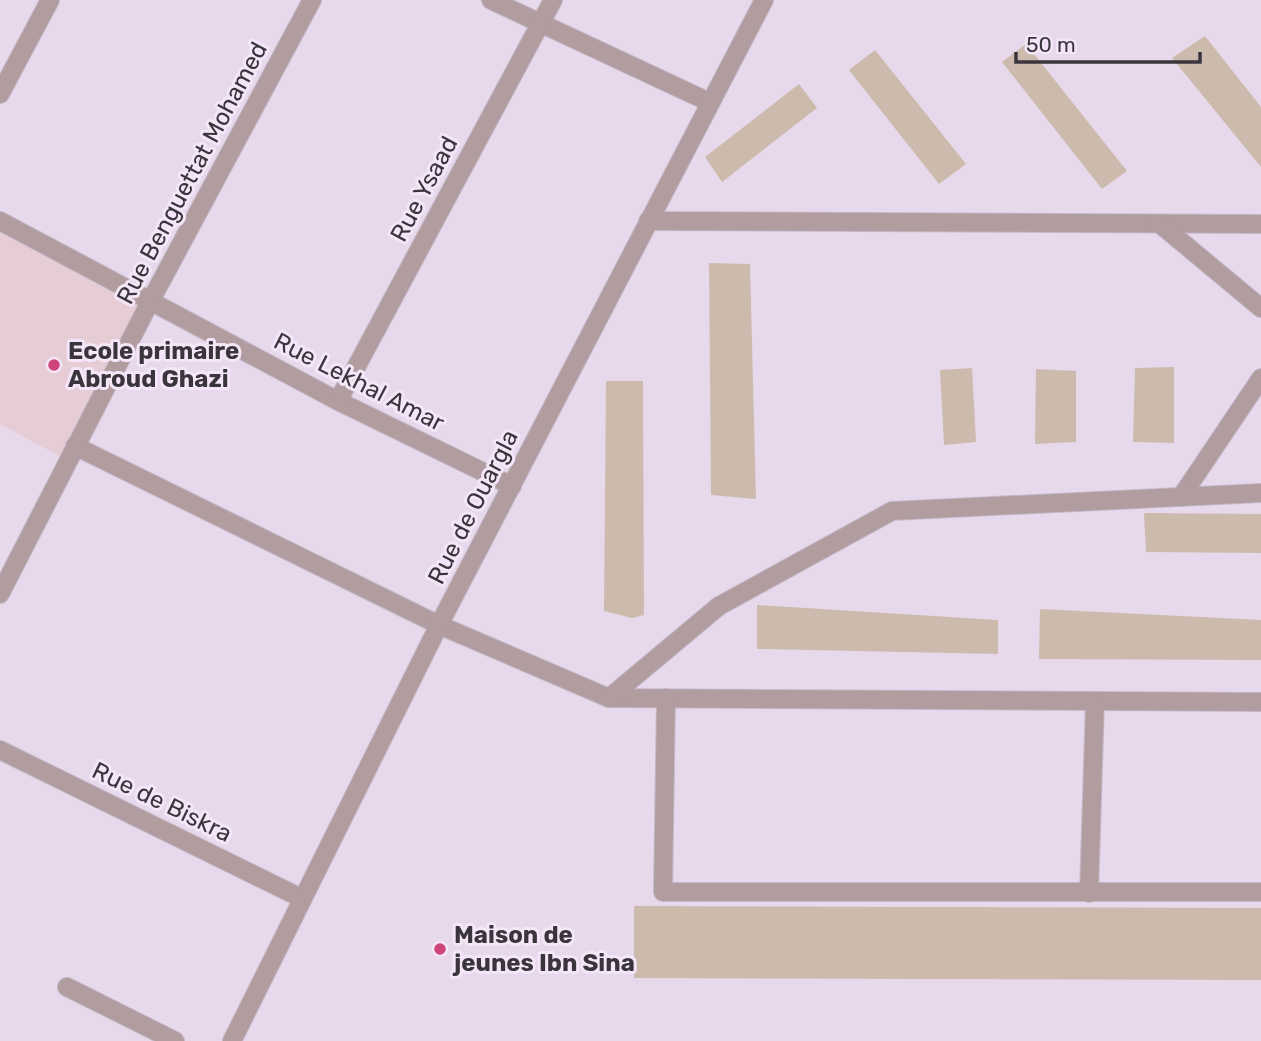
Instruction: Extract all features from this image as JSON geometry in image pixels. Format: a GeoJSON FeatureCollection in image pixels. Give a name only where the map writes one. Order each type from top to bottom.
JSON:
{"type":"FeatureCollection","features":[{"type":"Feature","properties":{"kind":"street"},"geometry":{"type":"LineString","coordinates":[[0,94],[50,0]]}},
{"type":"Feature","properties":{"kind":"street","name":"Rue Benguettat Mohamed"},"geometry":{"type":"LineString","coordinates":[[0,594],[151,300],[312,0]]}},
{"type":"Feature","properties":{"kind":"street"},"geometry":{"type":"LineString","coordinates":[[491,0],[709,102]]}},
{"type":"Feature","properties":{"kind":"street","name":"Rue Ysaad"},"geometry":{"type":"LineString","coordinates":[[338,401],[553,0]]}},
{"type":"Feature","properties":{"kind":"street","name":"Rue de Ouargla"},"geometry":{"type":"LineString","coordinates":[[232,1041],[439,625],[764,0]]}},
{"type":"Feature","properties":{"kind":"street","name":"Rue Lekhal Amar"},"geometry":{"type":"LineString","coordinates":[[0,221],[338,401],[512,486]]}},
{"type":"Feature","properties":{"kind":"street"},"geometry":{"type":"LineString","coordinates":[[648,221],[1261,224]]}},
{"type":"Feature","properties":{"kind":"street"},"geometry":{"type":"LineString","coordinates":[[1160,224],[1261,308]]}},
{"type":"Feature","properties":{"kind":"street"},"geometry":{"type":"LineString","coordinates":[[1181,497],[1261,378]]}},
{"type":"Feature","properties":{"kind":"street"},"geometry":{"type":"LineString","coordinates":[[75,446],[439,625],[609,698],[1261,702]]}},
{"type":"Feature","properties":{"kind":"street"},"geometry":{"type":"LineString","coordinates":[[609,698],[719,606],[892,511],[1261,494]]}},
{"type":"Feature","properties":{"kind":"street"},"geometry":{"type":"LineString","coordinates":[[666,698],[663,892],[1261,892]]}},
{"type":"Feature","properties":{"kind":"street"},"geometry":{"type":"LineString","coordinates":[[1089,893],[1096,701]]}},
{"type":"Feature","properties":{"kind":"street","name":"Rue de Biskra"},"geometry":{"type":"LineString","coordinates":[[0,750],[302,898]]}},
{"type":"Feature","properties":{"kind":"street"},"geometry":{"type":"LineString","coordinates":[[67,987],[175,1041]]}},
{"type":"Feature","properties":{"kind":"shaded area","name":"Ecole primaire Abroud Ghazi"},"geometry":{"type":"Polygon","coordinates":[[[0,232],[137,306],[61,457],[0,424],[0,232]]]}},
{"type":"Feature","properties":{"kind":"building"},"geometry":{"type":"Polygon","coordinates":[[[1205,36],[1261,107],[1261,167],[1172,58],[1205,36]]]}},
{"type":"Feature","properties":{"kind":"building"},"geometry":{"type":"Polygon","coordinates":[[[1026,44],[1127,171],[1102,189],[1002,62],[1026,44]]]}},
{"type":"Feature","properties":{"kind":"building"},"geometry":{"type":"Polygon","coordinates":[[[875,50],[966,164],[939,184],[849,70],[875,50]]]}},
{"type":"Feature","properties":{"kind":"building"},"geometry":{"type":"Polygon","coordinates":[[[799,84],[817,108],[722,182],[705,157],[799,84]]]}},
{"type":"Feature","properties":{"kind":"building"},"geometry":{"type":"Polygon","coordinates":[[[709,263],[750,264],[756,499],[711,495],[709,263]]]}},
{"type":"Feature","properties":{"kind":"building"},"geometry":{"type":"Polygon","coordinates":[[[1174,367],[1174,443],[1133,442],[1135,368],[1174,367]]]}},
{"type":"Feature","properties":{"kind":"building"},"geometry":{"type":"Polygon","coordinates":[[[972,368],[976,442],[944,445],[940,370],[972,368]]]}},
{"type":"Feature","properties":{"kind":"building"},"geometry":{"type":"Polygon","coordinates":[[[1036,369],[1076,371],[1076,442],[1035,444],[1036,369]]]}},
{"type":"Feature","properties":{"kind":"building"},"geometry":{"type":"Polygon","coordinates":[[[606,381],[643,381],[644,615],[632,618],[604,611],[606,381]]]}},
{"type":"Feature","properties":{"kind":"building"},"geometry":{"type":"Polygon","coordinates":[[[1144,513],[1261,514],[1261,553],[1146,552],[1144,513]]]}},
{"type":"Feature","properties":{"kind":"building"},"geometry":{"type":"Polygon","coordinates":[[[757,605],[998,620],[998,654],[757,649],[757,605]]]}},
{"type":"Feature","properties":{"kind":"building"},"geometry":{"type":"Polygon","coordinates":[[[1040,609],[1261,620],[1261,660],[1039,659],[1040,609]]]}},
{"type":"Feature","properties":{"kind":"building"},"geometry":{"type":"Polygon","coordinates":[[[634,906],[1261,908],[1261,980],[634,978],[634,906]]]}},
{"type":"Feature","properties":{"kind":"place","name":"Ecole primaire Abroud Ghazi"},"geometry":{"type":"Point","coordinates":[54,365]}},
{"type":"Feature","properties":{"kind":"place","name":"Maison de jeunes Ibn Sina"},"geometry":{"type":"Point","coordinates":[440,949]}}]}
